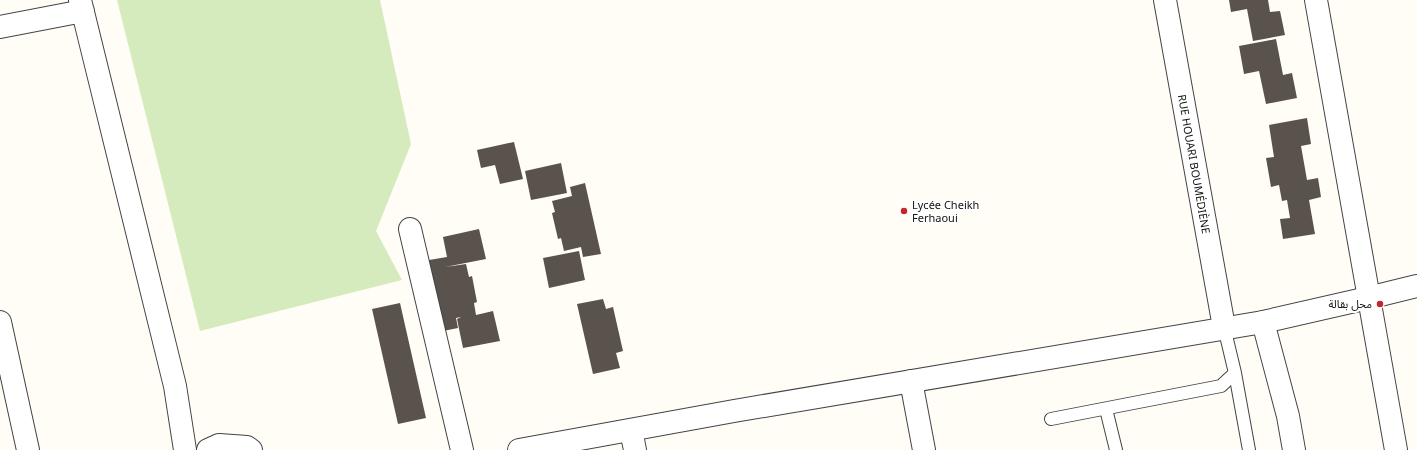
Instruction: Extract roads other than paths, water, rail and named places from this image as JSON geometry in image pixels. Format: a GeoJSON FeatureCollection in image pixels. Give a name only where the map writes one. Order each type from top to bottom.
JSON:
{"type":"FeatureCollection","features":[{"type":"Feature","properties":{"kind":"street","name":"RUE HOUARI BOUMÉDIÈNE"},"geometry":{"type":"LineString","coordinates":[[1165,0],[1224,328]]}},
{"type":"Feature","properties":{"kind":"street"},"geometry":{"type":"LineString","coordinates":[[1316,0],[1396,450]]}},
{"type":"Feature","properties":{"kind":"street"},"geometry":{"type":"LineString","coordinates":[[0,27],[81,5],[175,386],[185,450]]}},
{"type":"Feature","properties":{"kind":"street"},"geometry":{"type":"LineString","coordinates":[[410,229],[462,450]]}},
{"type":"Feature","properties":{"kind":"street"},"geometry":{"type":"LineString","coordinates":[[519,450],[633,440],[911,381],[1263,322],[1417,286]]}},
{"type":"Feature","properties":{"kind":"street"},"geometry":{"type":"LineString","coordinates":[[0,322],[28,450]]}},
{"type":"Feature","properties":{"kind":"street"},"geometry":{"type":"LineString","coordinates":[[1263,322],[1288,416],[1294,450]]}},
{"type":"Feature","properties":{"kind":"street"},"geometry":{"type":"LineString","coordinates":[[911,381],[924,450]]}},
{"type":"Feature","properties":{"kind":"street"},"geometry":{"type":"LineString","coordinates":[[208,450],[219,445],[247,447],[251,450]]}},
{"type":"Feature","properties":{"kind":"lane"},"geometry":{"type":"LineString","coordinates":[[1224,328],[1235,373],[1249,450]]}},
{"type":"Feature","properties":{"kind":"lane"},"geometry":{"type":"LineString","coordinates":[[1051,419],[1221,386],[1235,373]]}},
{"type":"Feature","properties":{"kind":"lane"},"geometry":{"type":"LineString","coordinates":[[1106,409],[1116,450]]}},
{"type":"Feature","properties":{"kind":"place","name":"Lycée Cheikh Ferhaoui"},"geometry":{"type":"Point","coordinates":[904,211]}},
{"type":"Feature","properties":{"kind":"place","name":"محل بقالة"},"geometry":{"type":"Point","coordinates":[1380,304]}}]}
